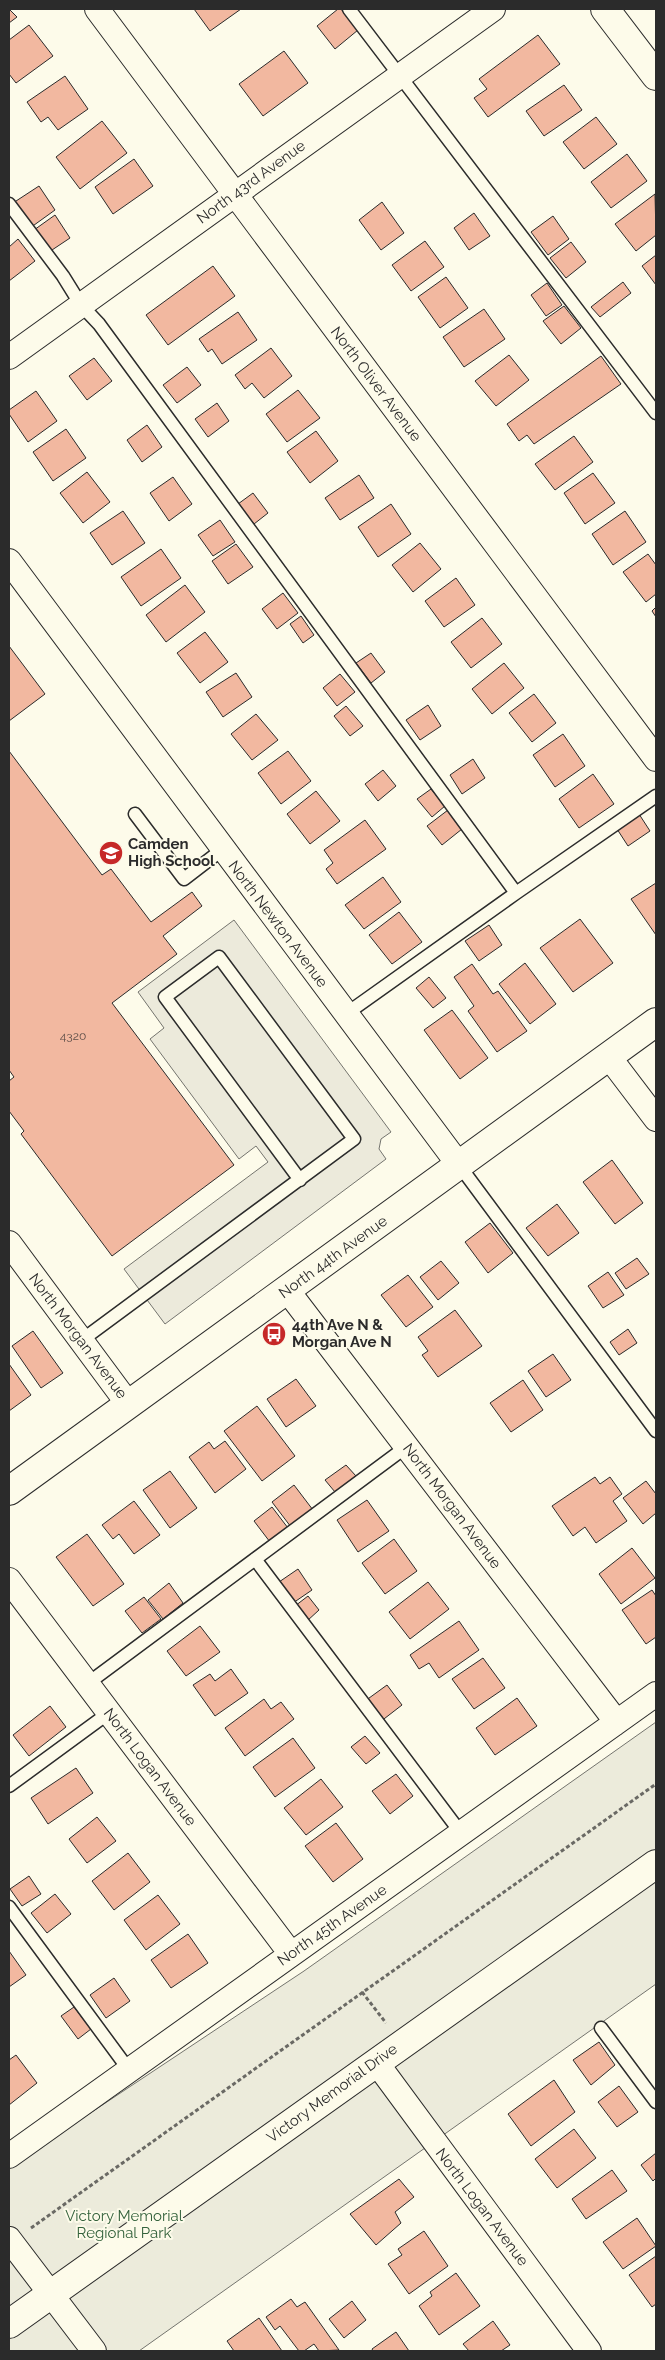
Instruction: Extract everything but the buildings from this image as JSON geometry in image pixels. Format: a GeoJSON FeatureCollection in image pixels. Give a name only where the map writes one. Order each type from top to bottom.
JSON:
{"type":"FeatureCollection","features":[{"type":"Feature","properties":{"kind":"street","name":"North Oliver Avenue"},"geometry":{"type":"LineString","coordinates":[[97,9],[656,758]]}},
{"type":"Feature","properties":{"kind":"street","name":"North 43rd Avenue"},"geometry":{"type":"LineString","coordinates":[[9,357],[493,9]]}},
{"type":"Feature","properties":{"kind":"street"},"geometry":{"type":"LineString","coordinates":[[605,9],[656,76]]}},
{"type":"Feature","properties":{"kind":"street","name":"North Newton Avenue"},"geometry":{"type":"LineString","coordinates":[[9,561],[459,1166]]}},
{"type":"Feature","properties":{"kind":"street","name":"North 44th Avenue"},"geometry":{"type":"LineString","coordinates":[[9,1491],[656,1022]]}},
{"type":"Feature","properties":{"kind":"street"},"geometry":{"type":"LineString","coordinates":[[608,1057],[656,1118]]}},
{"type":"Feature","properties":{"kind":"street","name":"North Morgan Avenue"},"geometry":{"type":"LineString","coordinates":[[12,1253],[82,1340],[130,1405]]}},
{"type":"Feature","properties":{"kind":"street","name":"North Morgan Avenue"},"geometry":{"type":"LineString","coordinates":[[287,1290],[604,1706],[614,1724]]}},
{"type":"Feature","properties":{"kind":"street","name":"North Logan Avenue"},"geometry":{"type":"LineString","coordinates":[[9,1580],[291,1954]]}},
{"type":"Feature","properties":{"kind":"street","name":"North 45th Avenue"},"geometry":{"type":"LineString","coordinates":[[9,2156],[656,1694]]}},
{"type":"Feature","properties":{"kind":"street","name":"Victory Memorial Drive"},"geometry":{"type":"LineString","coordinates":[[9,2324],[401,2043],[656,1864]]}},
{"type":"Feature","properties":{"kind":"street","name":"North Logan Avenue"},"geometry":{"type":"LineString","coordinates":[[376,2062],[589,2351]]}},
{"type":"Feature","properties":{"kind":"street"},"geometry":{"type":"LineString","coordinates":[[9,2239],[94,2351]]}},
{"type":"Feature","properties":{"kind":"lane"},"geometry":{"type":"LineString","coordinates":[[349,9],[656,413]]}},
{"type":"Feature","properties":{"kind":"lane"},"geometry":{"type":"LineString","coordinates":[[9,204],[63,276],[81,305],[99,324],[516,893]]}},
{"type":"Feature","properties":{"kind":"lane"},"geometry":{"type":"LineString","coordinates":[[346,1014],[656,796]]}},
{"type":"Feature","properties":{"kind":"lane"},"geometry":{"type":"LineString","coordinates":[[135,814],[184,879],[223,849]]}},
{"type":"Feature","properties":{"kind":"lane"},"geometry":{"type":"LineString","coordinates":[[82,1340],[300,1180],[354,1140],[219,957],[165,997],[300,1180]]}},
{"type":"Feature","properties":{"kind":"lane"},"geometry":{"type":"LineString","coordinates":[[459,1166],[656,1431]]}},
{"type":"Feature","properties":{"kind":"lane"},"geometry":{"type":"LineString","coordinates":[[87,1684],[406,1447]]}},
{"type":"Feature","properties":{"kind":"lane"},"geometry":{"type":"LineString","coordinates":[[255,1560],[461,1833]]}},
{"type":"Feature","properties":{"kind":"lane"},"geometry":{"type":"LineString","coordinates":[[9,1786],[110,1712]]}},
{"type":"Feature","properties":{"kind":"lane"},"geometry":{"type":"LineString","coordinates":[[9,1907],[129,2070]]}},
{"type":"Feature","properties":{"kind":"lane"},"geometry":{"type":"LineString","coordinates":[[601,2028],[656,2102]]}},
{"type":"Feature","properties":{"kind":"path"},"geometry":{"type":"LineString","coordinates":[[36,2224],[656,1784]]}},
{"type":"Feature","properties":{"kind":"path"},"geometry":{"type":"LineString","coordinates":[[362,1992],[401,2043]]}},
{"type":"Feature","properties":{"kind":"green space","name":"Victory Memorial Regional Park"},"geometry":{"type":"Polygon","coordinates":[[[656,1722],[656,1984],[139,2351],[9,2351],[9,2167],[304,1971],[656,1722]]]}},
{"type":"Feature","properties":{"kind":"shaded area"},"geometry":{"type":"Polygon","coordinates":[[[234,920],[391,1132],[381,1139],[379,1149],[386,1159],[165,1324],[124,1269],[268,1162],[256,1146],[239,1159],[150,1039],[164,1028],[138,992],[234,920]]]}},
{"type":"Feature","properties":{"kind":"place","name":"Camden High School"},"geometry":{"type":"Point","coordinates":[111,853]}},
{"type":"Feature","properties":{"kind":"place","name":"44th Ave N & Morgan Ave N"},"geometry":{"type":"Point","coordinates":[274,1334]}}]}
